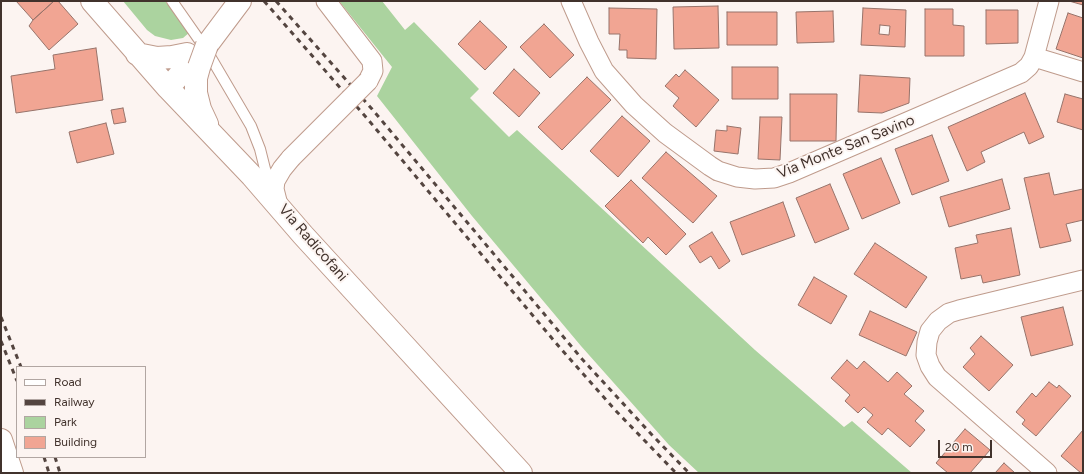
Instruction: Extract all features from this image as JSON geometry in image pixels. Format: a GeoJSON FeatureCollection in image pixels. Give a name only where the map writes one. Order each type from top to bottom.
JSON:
{"type":"FeatureCollection","features":[{"type":"Feature","properties":{"kind":"street"},"geometry":{"type":"LineString","coordinates":[[92,1],[168,88],[276,197]]}},
{"type":"Feature","properties":{"kind":"street"},"geometry":{"type":"LineString","coordinates":[[168,88],[197,56],[240,1]]}},
{"type":"Feature","properties":{"kind":"street","name":"Via Radicofani"},"geometry":{"type":"LineString","coordinates":[[326,1],[372,61],[373,71],[368,81],[291,158],[278,174],[276,197],[319,252],[521,473]]}},
{"type":"Feature","properties":{"kind":"street","name":"Via Monte San Savino"},"geometry":{"type":"LineString","coordinates":[[571,1],[589,42],[604,71],[634,105],[649,120],[718,171],[742,179],[770,178],[789,173],[1021,73],[1029,66],[1034,57],[1049,1]]}},
{"type":"Feature","properties":{"kind":"street"},"geometry":{"type":"LineString","coordinates":[[137,54],[157,58],[197,56]]}},
{"type":"Feature","properties":{"kind":"street"},"geometry":{"type":"LineString","coordinates":[[197,56],[196,93],[200,108],[212,134]]}},
{"type":"Feature","properties":{"kind":"street"},"geometry":{"type":"LineString","coordinates":[[1034,57],[1083,72]]}},
{"type":"Feature","properties":{"kind":"street"},"geometry":{"type":"LineString","coordinates":[[1047,473],[937,377],[930,366],[926,354],[927,342],[930,331],[938,321],[949,313],[1083,280]]}},
{"type":"Feature","properties":{"kind":"street"},"geometry":{"type":"LineString","coordinates":[[1,440],[12,473]]}},
{"type":"Feature","properties":{"kind":"lane"},"geometry":{"type":"LineString","coordinates":[[172,1],[207,51],[251,126],[276,197]]}},
{"type":"Feature","properties":{"kind":"green space"},"geometry":{"type":"Polygon","coordinates":[[[123,1],[165,1],[190,32],[183,38],[171,40],[155,36],[147,30],[123,1]]]}},
{"type":"Feature","properties":{"kind":"green space"},"geometry":{"type":"Polygon","coordinates":[[[339,1],[382,1],[405,30],[414,22],[479,89],[470,98],[509,137],[517,130],[755,350],[844,427],[852,421],[912,473],[699,473],[669,445],[581,346],[472,216],[377,96],[392,67],[339,1]]]}},
{"type":"Feature","properties":{"kind":"building"},"geometry":{"type":"Polygon","coordinates":[[[16,1],[54,1],[33,20],[16,1]]]}},
{"type":"Feature","properties":{"kind":"building"},"geometry":{"type":"Polygon","coordinates":[[[54,1],[58,1],[78,24],[49,50],[29,26],[33,20],[54,1]]]}},
{"type":"Feature","properties":{"kind":"building"},"geometry":{"type":"Polygon","coordinates":[[[1069,1],[1083,1],[1083,5],[1069,1]]]}},
{"type":"Feature","properties":{"kind":"building"},"geometry":{"type":"Polygon","coordinates":[[[718,6],[719,48],[674,49],[673,7],[718,6]]]}},
{"type":"Feature","properties":{"kind":"building"},"geometry":{"type":"Polygon","coordinates":[[[609,8],[657,9],[656,59],[627,58],[627,50],[619,50],[620,34],[609,34],[609,8]]]}},
{"type":"Feature","properties":{"kind":"building"},"geometry":{"type":"Polygon","coordinates":[[[863,8],[906,10],[905,47],[861,45],[863,8]],[[880,25],[879,34],[889,35],[890,26],[880,25]]]}},
{"type":"Feature","properties":{"kind":"building"},"geometry":{"type":"Polygon","coordinates":[[[925,9],[953,9],[953,25],[964,26],[964,56],[925,56],[925,9]]]}},
{"type":"Feature","properties":{"kind":"building"},"geometry":{"type":"Polygon","coordinates":[[[986,10],[1018,10],[1018,43],[986,44],[986,10]]]}},
{"type":"Feature","properties":{"kind":"building"},"geometry":{"type":"Polygon","coordinates":[[[833,11],[834,42],[797,43],[796,12],[833,11]]]}},
{"type":"Feature","properties":{"kind":"building"},"geometry":{"type":"Polygon","coordinates":[[[727,12],[777,12],[777,45],[727,45],[727,12]]]}},
{"type":"Feature","properties":{"kind":"building"},"geometry":{"type":"Polygon","coordinates":[[[1068,13],[1083,18],[1083,58],[1056,49],[1068,13]]]}},
{"type":"Feature","properties":{"kind":"building"},"geometry":{"type":"Polygon","coordinates":[[[480,21],[507,47],[485,70],[458,44],[480,21]]]}},
{"type":"Feature","properties":{"kind":"building"},"geometry":{"type":"Polygon","coordinates":[[[544,24],[574,55],[550,78],[520,47],[544,24]]]}},
{"type":"Feature","properties":{"kind":"building"},"geometry":{"type":"Polygon","coordinates":[[[96,48],[103,100],[16,113],[11,76],[55,69],[53,55],[96,48]]]}},
{"type":"Feature","properties":{"kind":"building"},"geometry":{"type":"Polygon","coordinates":[[[732,67],[778,67],[778,99],[732,99],[732,67]]]}},
{"type":"Feature","properties":{"kind":"building"},"geometry":{"type":"Polygon","coordinates":[[[514,69],[540,93],[519,117],[493,93],[514,69]]]}},
{"type":"Feature","properties":{"kind":"building"},"geometry":{"type":"Polygon","coordinates":[[[685,70],[719,100],[696,127],[673,106],[679,98],[665,86],[676,74],[679,77],[685,70]]]}},
{"type":"Feature","properties":{"kind":"building"},"geometry":{"type":"Polygon","coordinates":[[[860,75],[910,78],[909,103],[882,113],[858,112],[860,75]]]}},
{"type":"Feature","properties":{"kind":"building"},"geometry":{"type":"Polygon","coordinates":[[[587,77],[611,100],[562,150],[538,127],[587,77]]]}},
{"type":"Feature","properties":{"kind":"building"},"geometry":{"type":"Polygon","coordinates":[[[1025,93],[1044,137],[1029,144],[1024,132],[981,152],[985,162],[967,171],[948,127],[1025,93]]]}},
{"type":"Feature","properties":{"kind":"building"},"geometry":{"type":"Polygon","coordinates":[[[790,94],[837,94],[836,141],[790,141],[790,94]]]}},
{"type":"Feature","properties":{"kind":"building"},"geometry":{"type":"Polygon","coordinates":[[[1065,94],[1083,99],[1083,130],[1057,122],[1065,94]]]}},
{"type":"Feature","properties":{"kind":"building"},"geometry":{"type":"Polygon","coordinates":[[[123,108],[126,122],[114,124],[111,110],[123,108]]]}},
{"type":"Feature","properties":{"kind":"building"},"geometry":{"type":"Polygon","coordinates":[[[622,116],[650,141],[618,177],[590,151],[622,116]]]}},
{"type":"Feature","properties":{"kind":"building"},"geometry":{"type":"Polygon","coordinates":[[[760,117],[782,117],[780,160],[758,159],[760,117]]]}},
{"type":"Feature","properties":{"kind":"building"},"geometry":{"type":"Polygon","coordinates":[[[106,123],[114,154],[77,163],[69,132],[106,123]]]}},
{"type":"Feature","properties":{"kind":"building"},"geometry":{"type":"Polygon","coordinates":[[[727,126],[741,128],[738,154],[714,151],[716,130],[727,131],[727,126]]]}},
{"type":"Feature","properties":{"kind":"building"},"geometry":{"type":"Polygon","coordinates":[[[932,135],[949,181],[912,195],[895,149],[932,135]]]}},
{"type":"Feature","properties":{"kind":"building"},"geometry":{"type":"Polygon","coordinates":[[[666,152],[717,196],[693,223],[642,178],[666,152]]]}},
{"type":"Feature","properties":{"kind":"building"},"geometry":{"type":"Polygon","coordinates":[[[881,158],[900,203],[862,219],[843,174],[881,158]]]}},
{"type":"Feature","properties":{"kind":"building"},"geometry":{"type":"Polygon","coordinates":[[[1049,173],[1054,195],[1083,189],[1083,220],[1066,224],[1071,241],[1040,248],[1024,178],[1049,173]]]}},
{"type":"Feature","properties":{"kind":"building"},"geometry":{"type":"Polygon","coordinates":[[[1002,179],[1010,209],[949,227],[940,197],[1002,179]]]}},
{"type":"Feature","properties":{"kind":"building"},"geometry":{"type":"Polygon","coordinates":[[[631,180],[686,234],[666,255],[648,237],[643,243],[605,206],[631,180]]]}},
{"type":"Feature","properties":{"kind":"building"},"geometry":{"type":"Polygon","coordinates":[[[830,184],[849,229],[815,243],[796,198],[830,184]]]}},
{"type":"Feature","properties":{"kind":"building"},"geometry":{"type":"Polygon","coordinates":[[[783,202],[795,236],[742,255],[730,222],[783,202]]]}},
{"type":"Feature","properties":{"kind":"building"},"geometry":{"type":"Polygon","coordinates":[[[1011,228],[1020,275],[983,283],[981,275],[961,279],[955,248],[978,243],[976,235],[1011,228]]]}},
{"type":"Feature","properties":{"kind":"building"},"geometry":{"type":"Polygon","coordinates":[[[712,232],[730,261],[719,269],[711,256],[700,263],[689,246],[712,232]]]}},
{"type":"Feature","properties":{"kind":"building"},"geometry":{"type":"Polygon","coordinates":[[[875,243],[927,277],[906,308],[854,274],[875,243]]]}},
{"type":"Feature","properties":{"kind":"building"},"geometry":{"type":"Polygon","coordinates":[[[814,277],[847,296],[831,324],[798,305],[814,277]]]}},
{"type":"Feature","properties":{"kind":"building"},"geometry":{"type":"Polygon","coordinates":[[[1063,307],[1073,345],[1031,356],[1021,317],[1063,307]]]}},
{"type":"Feature","properties":{"kind":"building"},"geometry":{"type":"Polygon","coordinates":[[[870,311],[917,332],[906,356],[859,335],[870,311]]]}},
{"type":"Feature","properties":{"kind":"building"},"geometry":{"type":"Polygon","coordinates":[[[981,336],[1013,365],[989,391],[963,367],[975,354],[970,348],[981,336]]]}},
{"type":"Feature","properties":{"kind":"building"},"geometry":{"type":"Polygon","coordinates":[[[847,360],[857,369],[864,361],[888,382],[897,372],[912,386],[904,394],[924,411],[915,421],[925,430],[910,447],[888,428],[882,435],[867,422],[873,415],[864,407],[858,413],[845,401],[850,395],[831,378],[847,360]]]}},
{"type":"Feature","properties":{"kind":"building"},"geometry":{"type":"Polygon","coordinates":[[[1049,382],[1057,388],[1059,385],[1071,396],[1036,436],[1022,424],[1025,420],[1016,412],[1032,393],[1036,397],[1049,382]]]}},
{"type":"Feature","properties":{"kind":"building"},"geometry":{"type":"Polygon","coordinates":[[[965,429],[990,450],[970,473],[948,473],[936,463],[965,429]]]}},
{"type":"Feature","properties":{"kind":"building"},"geometry":{"type":"Polygon","coordinates":[[[1083,430],[1083,473],[1081,473],[1061,456],[1083,430]]]}},
{"type":"Feature","properties":{"kind":"building"},"geometry":{"type":"Polygon","coordinates":[[[1004,463],[1015,473],[995,473],[1004,463]]]}},
{"type":"Feature","properties":{"kind":"railway"},"geometry":{"type":"LineString","coordinates":[[264,1],[365,116],[561,349],[617,412],[676,473]]}},
{"type":"Feature","properties":{"kind":"railway"},"geometry":{"type":"LineString","coordinates":[[276,1],[372,109],[582,359],[689,473]]}},
{"type":"Feature","properties":{"kind":"railway"},"geometry":{"type":"LineString","coordinates":[[1,317],[21,366]]}},
{"type":"Feature","properties":{"kind":"railway"},"geometry":{"type":"LineString","coordinates":[[1,341],[16,378]]}},
{"type":"Feature","properties":{"kind":"railway"},"geometry":{"type":"LineString","coordinates":[[44,458],[49,473]]}},
{"type":"Feature","properties":{"kind":"railway"},"geometry":{"type":"LineString","coordinates":[[55,458],[60,473]]}}]}
